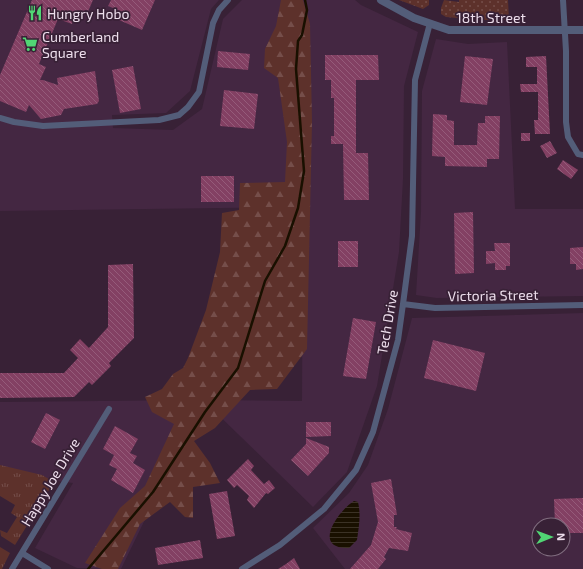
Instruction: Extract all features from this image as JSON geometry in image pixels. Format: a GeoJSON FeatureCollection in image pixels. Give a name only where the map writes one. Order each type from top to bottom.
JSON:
{"type":"FeatureCollection","features":[{"type":"Feature","properties":{"kind":"street"},"geometry":{"type":"LineString","coordinates":[[0,118],[14,122],[43,126],[159,120],[179,115],[188,107],[199,92],[213,23],[219,10],[228,0]]}},
{"type":"Feature","properties":{"kind":"street","name":"18th Street"},"geometry":{"type":"LineString","coordinates":[[381,0],[414,18],[449,30],[583,30]]}},
{"type":"Feature","properties":{"kind":"street"},"geometry":{"type":"LineString","coordinates":[[563,0],[565,30],[566,122],[568,137],[573,147],[578,154],[583,154]]}},
{"type":"Feature","properties":{"kind":"street","name":"Tech Drive"},"geometry":{"type":"LineString","coordinates":[[242,569],[280,545],[324,509],[356,470],[373,432],[398,340],[412,236],[414,80],[430,23]]}},
{"type":"Feature","properties":{"kind":"street","name":"Victoria Street"},"geometry":{"type":"LineString","coordinates":[[403,304],[435,308],[583,305]]}},
{"type":"Feature","properties":{"kind":"street","name":"Happy Joe Drive"},"geometry":{"type":"LineString","coordinates":[[12,569],[109,408]]}},
{"type":"Feature","properties":{"kind":"street"},"geometry":{"type":"LineString","coordinates":[[22,553],[48,569]]}},
{"type":"Feature","properties":{"kind":"shaded area"},"geometry":{"type":"Polygon","coordinates":[[[0,0],[219,0],[211,9],[190,91],[166,113],[112,115],[113,128],[173,130],[202,109],[223,19],[242,0],[355,0],[361,5],[418,32],[404,86],[403,179],[399,252],[377,386],[347,472],[313,507],[203,400],[302,401],[303,207],[0,211],[0,0]]]}},
{"type":"Feature","properties":{"kind":"shaded area"},"geometry":{"type":"Polygon","coordinates":[[[436,39],[468,44],[507,42],[515,209],[583,209],[583,296],[437,298],[416,295],[421,212],[422,91],[436,39]]]}},
{"type":"Feature","properties":{"kind":"shaded area"},"geometry":{"type":"Polygon","coordinates":[[[583,313],[583,569],[345,569],[313,528],[349,493],[368,465],[388,409],[412,318],[583,313]]]}},
{"type":"Feature","properties":{"kind":"shaded area"},"geometry":{"type":"Polygon","coordinates":[[[203,400],[121,569],[77,568],[35,548],[73,483],[57,481],[0,467],[0,402],[203,400]]]}},
{"type":"Feature","properties":{"kind":"shaded area"},"geometry":{"type":"Polygon","coordinates":[[[354,501],[358,502],[359,511],[357,540],[349,548],[338,547],[332,542],[330,536],[331,529],[341,513],[354,501]]]}},
{"type":"Feature","properties":{"kind":"green space"},"geometry":{"type":"Polygon","coordinates":[[[281,0],[303,0],[310,24],[312,122],[307,349],[277,389],[250,390],[215,428],[194,441],[210,463],[220,483],[193,487],[193,518],[185,517],[170,502],[140,524],[118,569],[102,569],[85,563],[120,508],[145,486],[174,424],[152,412],[145,397],[162,389],[173,374],[183,368],[188,358],[206,310],[220,252],[222,213],[239,210],[240,183],[285,182],[287,142],[278,78],[264,68],[265,49],[276,26],[281,0]]]}},
{"type":"Feature","properties":{"kind":"green space"},"geometry":{"type":"Polygon","coordinates":[[[399,0],[429,0],[429,5],[423,9],[399,0]]]}},
{"type":"Feature","properties":{"kind":"green space"},"geometry":{"type":"Polygon","coordinates":[[[444,0],[459,2],[459,0],[508,0],[509,20],[480,20],[446,17],[441,14],[441,8],[444,0]]]}},
{"type":"Feature","properties":{"kind":"green space"},"geometry":{"type":"Polygon","coordinates":[[[0,465],[42,475],[54,482],[15,545],[1,536],[0,530],[7,533],[17,517],[11,513],[15,505],[0,496],[0,465]]]}},
{"type":"Feature","properties":{"kind":"green space"},"geometry":{"type":"Polygon","coordinates":[[[0,547],[10,553],[2,569],[0,569],[0,547]]]}},
{"type":"Feature","properties":{"kind":"building","name":"Cumberland Square"},"geometry":{"type":"Polygon","coordinates":[[[32,0],[93,0],[87,14],[76,11],[72,24],[58,19],[39,64],[46,67],[40,80],[58,85],[57,78],[95,71],[99,101],[97,104],[64,109],[61,115],[41,119],[29,105],[26,112],[0,101],[0,75],[32,0]]]}},
{"type":"Feature","properties":{"kind":"building"},"geometry":{"type":"Polygon","coordinates":[[[111,0],[155,0],[142,30],[119,20],[123,12],[108,6],[111,0]]]}},
{"type":"Feature","properties":{"kind":"building"},"geometry":{"type":"Polygon","coordinates":[[[218,51],[250,54],[248,70],[217,67],[218,51]]]}},
{"type":"Feature","properties":{"kind":"building"},"geometry":{"type":"Polygon","coordinates":[[[325,55],[378,55],[379,80],[356,80],[356,153],[368,153],[369,200],[344,200],[343,144],[331,144],[331,136],[334,136],[334,98],[331,98],[331,80],[325,80],[325,55]]]}},
{"type":"Feature","properties":{"kind":"building"},"geometry":{"type":"Polygon","coordinates":[[[465,56],[493,59],[487,105],[460,102],[465,56]]]}},
{"type":"Feature","properties":{"kind":"building"},"geometry":{"type":"Polygon","coordinates":[[[546,56],[550,134],[535,134],[534,120],[538,120],[538,92],[521,92],[520,84],[537,84],[537,67],[526,67],[526,57],[546,56]]]}},
{"type":"Feature","properties":{"kind":"building"},"geometry":{"type":"Polygon","coordinates":[[[133,66],[141,109],[120,113],[112,70],[133,66]]]}},
{"type":"Feature","properties":{"kind":"building"},"geometry":{"type":"Polygon","coordinates":[[[224,90],[258,94],[254,129],[220,126],[224,90]]]}},
{"type":"Feature","properties":{"kind":"building"},"geometry":{"type":"Polygon","coordinates":[[[433,114],[447,115],[447,120],[454,121],[454,145],[477,145],[478,123],[485,123],[485,116],[500,116],[499,159],[487,159],[487,167],[445,166],[445,157],[432,156],[433,114]]]}},
{"type":"Feature","properties":{"kind":"building"},"geometry":{"type":"Polygon","coordinates":[[[521,133],[530,133],[530,141],[521,141],[521,133]]]}},
{"type":"Feature","properties":{"kind":"building"},"geometry":{"type":"Polygon","coordinates":[[[550,141],[557,153],[547,158],[540,146],[550,141]]]}},
{"type":"Feature","properties":{"kind":"building"},"geometry":{"type":"Polygon","coordinates":[[[563,160],[578,170],[571,179],[557,169],[563,160]]]}},
{"type":"Feature","properties":{"kind":"building"},"geometry":{"type":"Polygon","coordinates":[[[201,176],[234,176],[234,202],[201,202],[201,176]]]}},
{"type":"Feature","properties":{"kind":"building"},"geometry":{"type":"Polygon","coordinates":[[[473,212],[474,273],[455,274],[454,213],[473,212]]]}},
{"type":"Feature","properties":{"kind":"building"},"geometry":{"type":"Polygon","coordinates":[[[338,241],[358,241],[358,267],[338,267],[338,241]]]}},
{"type":"Feature","properties":{"kind":"building"},"geometry":{"type":"Polygon","coordinates":[[[494,243],[510,243],[510,266],[506,266],[506,270],[495,270],[495,263],[486,264],[486,251],[495,251],[494,243]]]}},
{"type":"Feature","properties":{"kind":"building"},"geometry":{"type":"Polygon","coordinates":[[[583,247],[583,269],[576,270],[576,264],[570,264],[570,248],[583,247]]]}},
{"type":"Feature","properties":{"kind":"building"},"geometry":{"type":"Polygon","coordinates":[[[133,264],[134,338],[109,363],[111,366],[92,385],[89,382],[74,397],[0,398],[0,373],[64,373],[78,358],[70,350],[80,339],[89,348],[108,327],[108,265],[133,264]]]}},
{"type":"Feature","properties":{"kind":"building"},"geometry":{"type":"Polygon","coordinates":[[[353,318],[376,322],[366,379],[343,376],[353,318]]]}},
{"type":"Feature","properties":{"kind":"building"},"geometry":{"type":"Polygon","coordinates":[[[433,340],[485,353],[476,391],[424,378],[433,340]]]}},
{"type":"Feature","properties":{"kind":"building"},"geometry":{"type":"Polygon","coordinates":[[[46,413],[60,420],[45,449],[31,442],[46,413]]]}},
{"type":"Feature","properties":{"kind":"building"},"geometry":{"type":"Polygon","coordinates":[[[306,422],[331,422],[331,436],[306,437],[306,422]]]}},
{"type":"Feature","properties":{"kind":"building"},"geometry":{"type":"Polygon","coordinates":[[[115,426],[138,439],[130,453],[137,456],[133,463],[145,470],[133,493],[111,480],[117,469],[109,465],[114,455],[103,449],[115,426]]]}},
{"type":"Feature","properties":{"kind":"building"},"geometry":{"type":"Polygon","coordinates":[[[306,438],[329,447],[329,453],[308,476],[291,460],[306,444],[306,438]]]}},
{"type":"Feature","properties":{"kind":"building"},"geometry":{"type":"Polygon","coordinates":[[[248,459],[254,466],[251,470],[264,484],[269,480],[275,488],[268,494],[266,493],[254,508],[247,500],[249,496],[237,485],[234,488],[227,480],[248,459]]]}},
{"type":"Feature","properties":{"kind":"building"},"geometry":{"type":"Polygon","coordinates":[[[391,479],[397,515],[394,515],[394,527],[397,527],[396,529],[412,533],[408,551],[389,548],[384,557],[386,559],[378,569],[350,569],[371,545],[378,522],[371,483],[391,479]]]}},
{"type":"Feature","properties":{"kind":"building"},"geometry":{"type":"Polygon","coordinates":[[[227,491],[235,536],[217,539],[209,494],[227,491]]]}},
{"type":"Feature","properties":{"kind":"building"},"geometry":{"type":"Polygon","coordinates":[[[583,498],[583,533],[571,533],[571,517],[555,517],[554,499],[583,498]]]}},
{"type":"Feature","properties":{"kind":"building"},"geometry":{"type":"Polygon","coordinates":[[[200,540],[203,558],[158,565],[155,548],[200,540]]]}},
{"type":"Feature","properties":{"kind":"building"},"geometry":{"type":"Polygon","coordinates":[[[294,558],[300,569],[278,569],[286,564],[294,558]]]}},
{"type":"Feature","properties":{"kind":"waterway"},"geometry":{"type":"LineString","coordinates":[[88,569],[153,492],[205,412],[238,368],[265,281],[285,246],[298,208],[304,171],[296,69],[298,41],[302,35],[307,10],[305,0]]}},
{"type":"Feature","properties":{"kind":"place","name":"Hungry Hobo"},"geometry":{"type":"Point","coordinates":[35,13]}},
{"type":"Feature","properties":{"kind":"place","name":"Cumberland Square"},"geometry":{"type":"Point","coordinates":[30,44]}}]}
